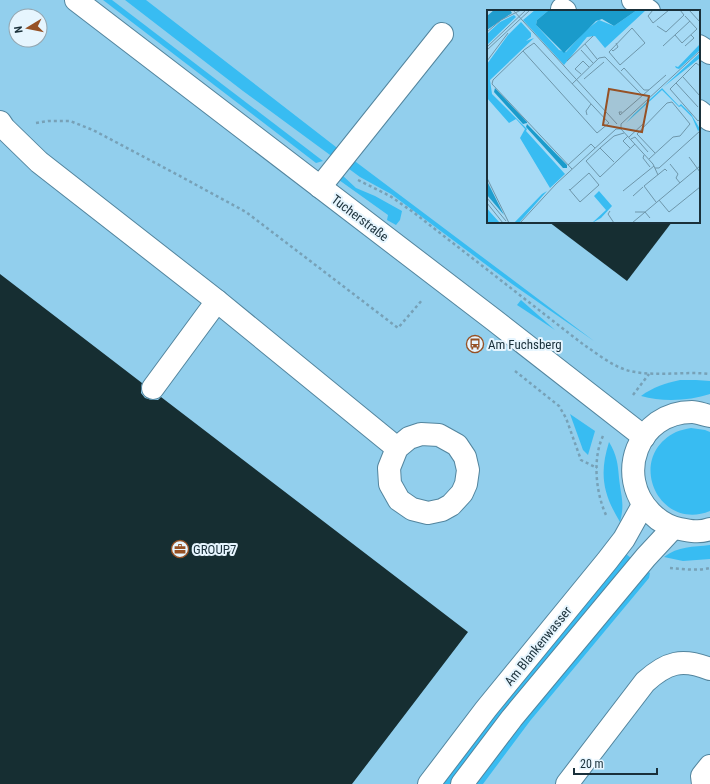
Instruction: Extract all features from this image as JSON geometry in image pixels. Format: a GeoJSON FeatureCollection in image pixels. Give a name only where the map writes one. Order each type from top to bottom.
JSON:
{"type":"FeatureCollection","features":[{"type":"Feature","properties":{"kind":"main road","name":"Tucherstraße"},"geometry":{"type":"LineString","coordinates":[[76,0],[644,437]]}},
{"type":"Feature","properties":{"kind":"main road"},"geometry":{"type":"LineString","coordinates":[[633,0],[648,10]]}},
{"type":"Feature","properties":{"kind":"main road"},"geometry":{"type":"LineString","coordinates":[[320,187],[442,34]]}},
{"type":"Feature","properties":{"kind":"main road"},"geometry":{"type":"LineString","coordinates":[[700,47],[710,54]]}},
{"type":"Feature","properties":{"kind":"main road"},"geometry":{"type":"LineString","coordinates":[[700,112],[710,120]]}},
{"type":"Feature","properties":{"kind":"main road"},"geometry":{"type":"LineString","coordinates":[[1,127],[39,162],[217,301],[397,448]]}},
{"type":"Feature","properties":{"kind":"main road"},"geometry":{"type":"LineString","coordinates":[[153,388],[217,301]]}},
{"type":"Feature","properties":{"kind":"main road"},"geometry":{"type":"LineString","coordinates":[[710,416],[693,412],[673,415],[658,423],[644,437],[635,453],[633,471],[635,489],[643,505],[657,519],[673,528],[693,531],[710,528]]}},
{"type":"Feature","properties":{"kind":"main road","name":"Am Blankenwasser"},"geometry":{"type":"LineString","coordinates":[[429,784],[486,709],[624,539],[643,505]]}},
{"type":"Feature","properties":{"kind":"main road","name":"Am Blankenwasser"},"geometry":{"type":"LineString","coordinates":[[462,784],[517,712],[646,556],[673,528]]}},
{"type":"Feature","properties":{"kind":"main road"},"geometry":{"type":"LineString","coordinates":[[567,784],[645,682],[653,675],[665,666],[675,664],[689,663],[710,669]]}},
{"type":"Feature","properties":{"kind":"path"},"geometry":{"type":"LineString","coordinates":[[1,127],[48,121],[70,121],[93,130],[246,212],[398,328],[423,298],[429,303]]}},
{"type":"Feature","properties":{"kind":"path"},"geometry":{"type":"LineString","coordinates":[[337,164],[356,179],[390,196],[413,212],[584,345],[611,363],[629,370],[649,373],[710,374]]}},
{"type":"Feature","properties":{"kind":"path"},"geometry":{"type":"LineString","coordinates":[[509,367],[559,406],[566,418],[582,460],[597,468]]}},
{"type":"Feature","properties":{"kind":"shaded area"},"geometry":{"type":"Polygon","coordinates":[[[0,0],[710,0],[710,784],[0,784],[0,0]]]}},
{"type":"Feature","properties":{"kind":"shaded area"},"geometry":{"type":"Polygon","coordinates":[[[103,0],[112,0],[323,161],[316,163],[103,0]]]}},
{"type":"Feature","properties":{"kind":"shaded area"},"geometry":{"type":"Polygon","coordinates":[[[125,0],[146,0],[336,147],[594,341],[512,284],[391,194],[360,177],[243,91],[125,0]]]}},
{"type":"Feature","properties":{"kind":"shaded area"},"geometry":{"type":"Polygon","coordinates":[[[342,175],[356,188],[375,196],[402,211],[400,220],[396,225],[387,220],[388,215],[339,180],[342,175]]]}},
{"type":"Feature","properties":{"kind":"shaded area"},"geometry":{"type":"Polygon","coordinates":[[[521,300],[555,330],[517,305],[521,300]]]}},
{"type":"Feature","properties":{"kind":"shaded area"},"geometry":{"type":"Polygon","coordinates":[[[680,380],[710,381],[710,394],[676,400],[641,396],[650,390],[670,382],[680,380]]]}},
{"type":"Feature","properties":{"kind":"shaded area"},"geometry":{"type":"Polygon","coordinates":[[[570,414],[595,431],[588,455],[583,450],[570,414]]]}},
{"type":"Feature","properties":{"kind":"shaded area"},"geometry":{"type":"Polygon","coordinates":[[[691,428],[710,432],[710,511],[692,515],[676,511],[663,502],[654,489],[651,474],[652,458],[661,443],[676,432],[691,428]]]}},
{"type":"Feature","properties":{"kind":"shaded area"},"geometry":{"type":"Polygon","coordinates":[[[609,442],[615,456],[618,469],[622,505],[620,522],[606,493],[604,484],[604,464],[609,442]]]}},
{"type":"Feature","properties":{"kind":"shaded area"},"geometry":{"type":"Polygon","coordinates":[[[710,545],[710,559],[683,561],[664,557],[669,553],[680,549],[710,545]]]}},
{"type":"Feature","properties":{"kind":"shaded area"},"geometry":{"type":"Polygon","coordinates":[[[625,553],[632,559],[452,784],[439,784],[625,553]]]}},
{"type":"Feature","properties":{"kind":"shaded area"},"geometry":{"type":"Polygon","coordinates":[[[645,570],[650,573],[649,578],[530,721],[483,784],[473,784],[524,716],[645,570]]]}},
{"type":"Feature","properties":{"kind":"building"},"geometry":{"type":"Polygon","coordinates":[[[550,223],[671,223],[627,281],[550,223]]]}},
{"type":"Feature","properties":{"kind":"building","name":"GROUP7"},"geometry":{"type":"Polygon","coordinates":[[[0,274],[142,383],[141,393],[145,398],[158,400],[161,397],[468,632],[352,784],[0,784],[0,274]]]}},
{"type":"Feature","properties":{"kind":"place","name":"Am Fuchsberg"},"geometry":{"type":"Point","coordinates":[475,344]}},
{"type":"Feature","properties":{"kind":"place","name":"GROUP7"},"geometry":{"type":"Point","coordinates":[180,549]}}]}
